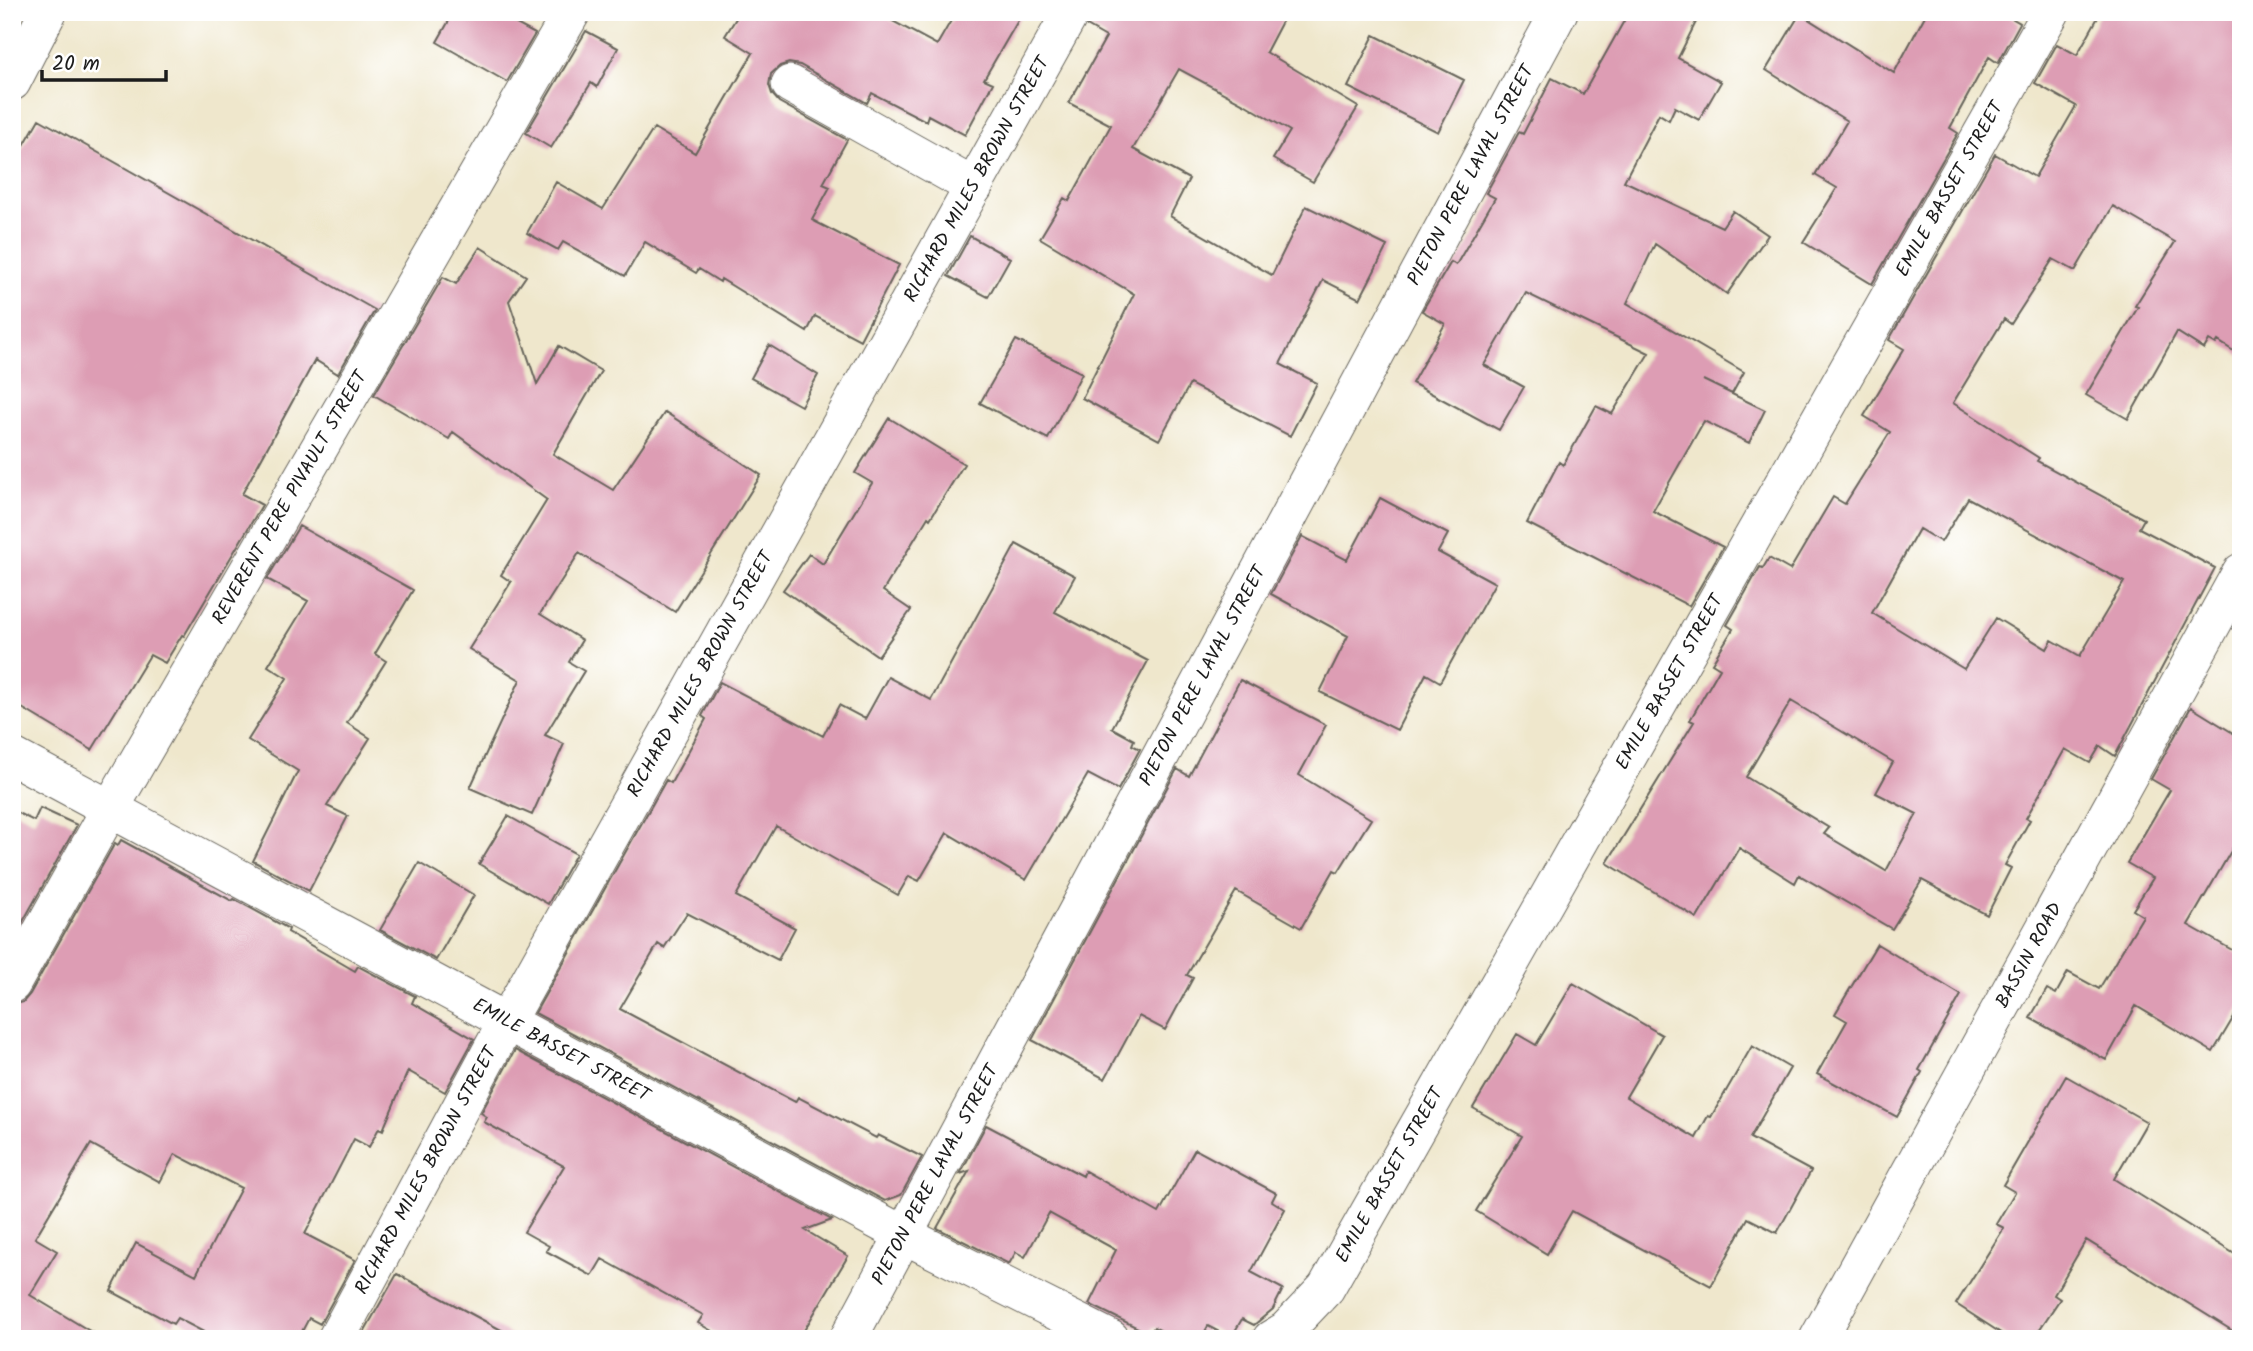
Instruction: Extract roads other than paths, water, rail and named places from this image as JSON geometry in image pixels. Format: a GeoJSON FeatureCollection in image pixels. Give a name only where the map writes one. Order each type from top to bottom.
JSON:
{"type":"FeatureCollection","features":[{"type":"Feature","properties":{"kind":"street"},"geometry":{"type":"LineString","coordinates":[[12,82],[48,12]]}},
{"type":"Feature","properties":{"kind":"street","name":"REVERENT PERE PIVAULT STREET"},"geometry":{"type":"LineString","coordinates":[[12,984],[110,809],[572,12]]}},
{"type":"Feature","properties":{"kind":"street","name":"RICHARD MILES BROWN STREET"},"geometry":{"type":"LineString","coordinates":[[336,1339],[506,1023],[1071,12]]}},
{"type":"Feature","properties":{"kind":"street","name":"PIETON PERE LAVAL STREET"},"geometry":{"type":"LineString","coordinates":[[848,1339],[1559,12]]}},
{"type":"Feature","properties":{"kind":"street","name":"EMILE BASSET STREET"},"geometry":{"type":"LineString","coordinates":[[1271,1339],[1286,1330],[1326,1288],[2051,12]]}},
{"type":"Feature","properties":{"kind":"street"},"geometry":{"type":"LineString","coordinates":[[790,84],[974,187]]}},
{"type":"Feature","properties":{"kind":"street","name":"BASSIN ROAD"},"geometry":{"type":"LineString","coordinates":[[1818,1339],[2241,572]]}},
{"type":"Feature","properties":{"kind":"street","name":"EMILE BASSET STREET"},"geometry":{"type":"LineString","coordinates":[[12,756],[904,1236],[1111,1339]]}}]}
